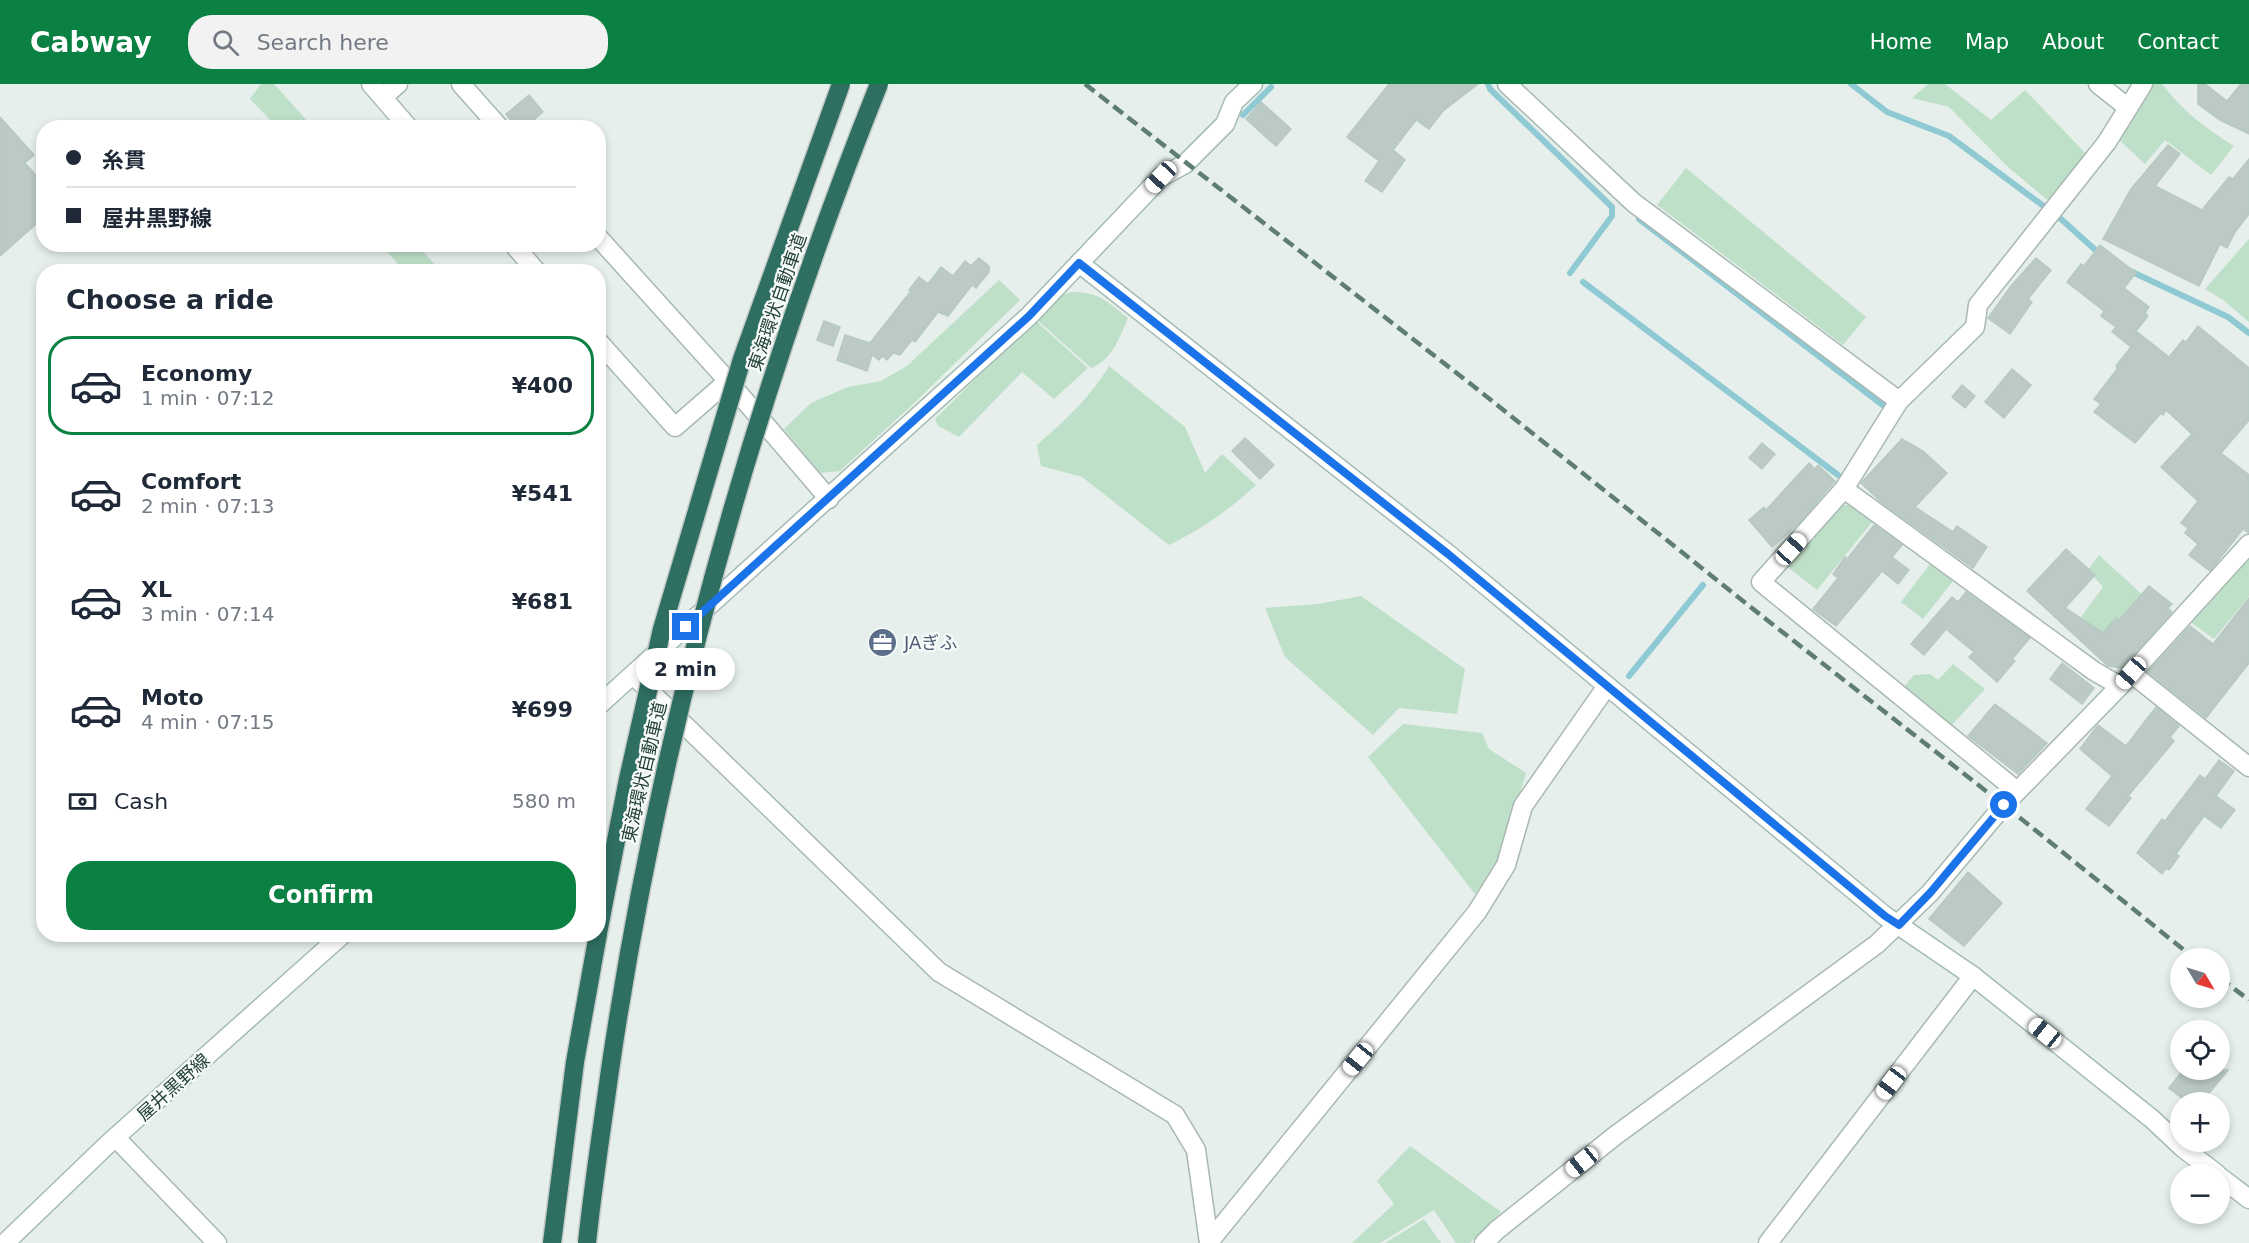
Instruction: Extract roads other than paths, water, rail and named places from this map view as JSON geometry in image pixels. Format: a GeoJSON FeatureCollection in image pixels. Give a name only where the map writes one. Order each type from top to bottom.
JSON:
{"type":"FeatureCollection","features":[{"type":"Feature","properties":{"kind":"highway","name":"東海環状自動車道"},"geometry":{"type":"LineString","coordinates":[[606,893],[628,779],[662,628],[742,359],[841,84]]}},
{"type":"Feature","properties":{"kind":"highway","name":"東海環状自動車道"},"geometry":{"type":"LineString","coordinates":[[587,1243],[622,994],[657,803],[702,614],[752,442],[805,281],[879,84]]}},
{"type":"Feature","properties":{"kind":"highway","name":"東海環状自動車道"},"geometry":{"type":"LineString","coordinates":[[552,1243],[575,1062],[597,942]]}},
{"type":"Feature","properties":{"kind":"street"},"geometry":{"type":"LineString","coordinates":[[398,84],[377,91],[402,120]]}},
{"type":"Feature","properties":{"kind":"street"},"geometry":{"type":"LineString","coordinates":[[461,84],[493,120]]}},
{"type":"Feature","properties":{"kind":"street"},"geometry":{"type":"LineString","coordinates":[[606,699],[1029,316],[1161,177],[1185,164],[1225,124],[1234,102],[1253,84]]}},
{"type":"Feature","properties":{"kind":"street"},"geometry":{"type":"LineString","coordinates":[[1507,84],[1634,203],[1899,401]]}},
{"type":"Feature","properties":{"kind":"street"},"geometry":{"type":"LineString","coordinates":[[2098,84],[2127,107]]}},
{"type":"Feature","properties":{"kind":"street"},"geometry":{"type":"LineString","coordinates":[[2018,791],[1761,582],[1844,489],[1899,401],[1975,327],[1978,305],[2054,212],[2107,142],[2143,84]]}},
{"type":"Feature","properties":{"kind":"street"},"geometry":{"type":"LineString","coordinates":[[606,246],[728,381],[829,499]]}},
{"type":"Feature","properties":{"kind":"street"},"geometry":{"type":"LineString","coordinates":[[520,252],[530,264]]}},
{"type":"Feature","properties":{"kind":"street"},"geometry":{"type":"LineString","coordinates":[[1079,263],[1438,547],[1885,916],[1973,976],[2152,1119],[2204,1164]]}},
{"type":"Feature","properties":{"kind":"street"},"geometry":{"type":"LineString","coordinates":[[606,350],[675,427],[728,381]]}},
{"type":"Feature","properties":{"kind":"street"},"geometry":{"type":"LineString","coordinates":[[1844,489],[2094,671],[2126,679],[2249,767]]}},
{"type":"Feature","properties":{"kind":"street"},"geometry":{"type":"LineString","coordinates":[[1484,1243],[1497,1230],[1616,1135],[1877,944],[1899,925],[1930,893],[2018,791],[2126,679],[2249,544]]}},
{"type":"Feature","properties":{"kind":"street"},"geometry":{"type":"LineString","coordinates":[[633,675],[939,972],[1175,1114],[1196,1150],[1209,1243]]}},
{"type":"Feature","properties":{"kind":"street"},"geometry":{"type":"LineString","coordinates":[[1209,1243],[1477,912],[1506,865],[1523,806],[1607,686]]}},
{"type":"Feature","properties":{"kind":"street","name":"屋井黒野線"},"geometry":{"type":"LineString","coordinates":[[5,1243],[116,1138],[335,942]]}},
{"type":"Feature","properties":{"kind":"street"},"geometry":{"type":"LineString","coordinates":[[1768,1243],[1973,976]]}},
{"type":"Feature","properties":{"kind":"street"},"geometry":{"type":"LineString","coordinates":[[116,1138],[218,1243]]}},
{"type":"Feature","properties":{"kind":"street"},"geometry":{"type":"LineString","coordinates":[[2230,1184],[2249,1199]]}},
{"type":"Feature","properties":{"kind":"waterway"},"geometry":{"type":"LineString","coordinates":[[1488,84],[1490,89],[1612,207],[1612,216],[1570,273]]}},
{"type":"Feature","properties":{"kind":"waterway"},"geometry":{"type":"LineString","coordinates":[[1851,84],[1887,112],[1949,136],[2061,219],[2101,255]]}},
{"type":"Feature","properties":{"kind":"waterway"},"geometry":{"type":"LineString","coordinates":[[1243,115],[1271,87]]}},
{"type":"Feature","properties":{"kind":"waterway"},"geometry":{"type":"LineString","coordinates":[[1639,219],[1884,406]]}},
{"type":"Feature","properties":{"kind":"waterway"},"geometry":{"type":"LineString","coordinates":[[2128,270],[2228,317],[2249,333]]}},
{"type":"Feature","properties":{"kind":"waterway"},"geometry":{"type":"LineString","coordinates":[[1583,282],[1838,475]]}},
{"type":"Feature","properties":{"kind":"waterway"},"geometry":{"type":"LineString","coordinates":[[1629,676],[1703,585]]}},
{"type":"Feature","properties":{"kind":"railway"},"geometry":{"type":"LineString","coordinates":[[1085,84],[1472,385],[2182,948]]}},
{"type":"Feature","properties":{"kind":"railway"},"geometry":{"type":"LineString","coordinates":[[2230,986],[2249,1000]]}},
{"type":"Feature","properties":{"kind":"place","name":"JAぎふ"},"geometry":{"type":"Point","coordinates":[883,642]}}]}
